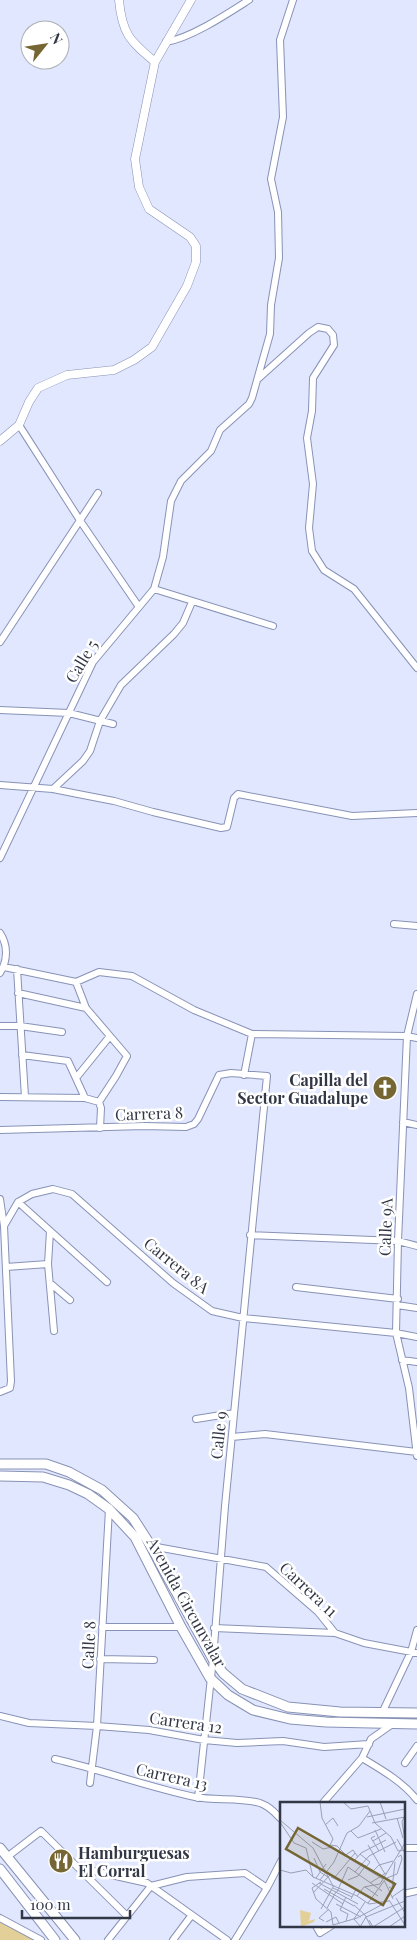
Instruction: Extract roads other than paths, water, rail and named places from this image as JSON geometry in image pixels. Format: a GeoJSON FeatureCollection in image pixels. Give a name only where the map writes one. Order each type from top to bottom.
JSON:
{"type":"FeatureCollection","features":[{"type":"Feature","properties":{"kind":"main road","name":"Avenida Circunvalar"},"geometry":{"type":"LineString","coordinates":[[0,1464],[46,1464],[69,1472],[102,1490],[132,1518],[151,1546],[213,1659],[223,1673],[242,1689],[288,1707],[382,1713],[417,1713]]}},
{"type":"Feature","properties":{"kind":"main road","name":"Avenida Circunvalar"},"geometry":{"type":"LineString","coordinates":[[0,1477],[43,1477],[69,1485],[88,1494],[109,1509],[135,1537],[181,1627],[210,1678],[228,1695],[253,1710],[290,1719],[391,1725],[417,1724]]}},
{"type":"Feature","properties":{"kind":"main road"},"geometry":{"type":"LineString","coordinates":[[0,1848],[71,1939]]}},
{"type":"Feature","properties":{"kind":"main road"},"geometry":{"type":"LineString","coordinates":[[0,1869],[55,1940]]}},
{"type":"Feature","properties":{"kind":"street"},"geometry":{"type":"LineString","coordinates":[[119,0],[121,20],[132,42],[155,62]]}},
{"type":"Feature","properties":{"kind":"street"},"geometry":{"type":"LineString","coordinates":[[0,441],[19,426],[29,402],[38,388],[67,374],[114,370],[134,360],[152,347],[190,278],[196,262],[196,246],[190,238],[150,209],[139,187],[135,159],[155,62],[191,0]]}},
{"type":"Feature","properties":{"kind":"street"},"geometry":{"type":"LineString","coordinates":[[166,42],[176,41],[249,0]]}},
{"type":"Feature","properties":{"kind":"street"},"geometry":{"type":"LineString","coordinates":[[258,379],[270,334],[271,305],[279,258],[278,212],[272,179],[283,117],[280,40],[293,0]]}},
{"type":"Feature","properties":{"kind":"street"},"geometry":{"type":"LineString","coordinates":[[258,379],[318,327],[328,329],[333,335],[334,345],[313,378],[312,411],[307,438],[313,484],[309,528],[312,551],[324,570],[354,589],[417,668]]}},
{"type":"Feature","properties":{"kind":"street","name":"Calle 5"},"geometry":{"type":"LineString","coordinates":[[0,858],[99,653],[154,589],[163,557],[171,502],[181,481],[211,451],[220,430],[249,404],[258,379]]}},
{"type":"Feature","properties":{"kind":"street"},"geometry":{"type":"LineString","coordinates":[[19,426],[139,607]]}},
{"type":"Feature","properties":{"kind":"street"},"geometry":{"type":"LineString","coordinates":[[0,642],[81,522],[98,493]]}},
{"type":"Feature","properties":{"kind":"street"},"geometry":{"type":"LineString","coordinates":[[154,589],[273,626]]}},
{"type":"Feature","properties":{"kind":"street"},"geometry":{"type":"LineString","coordinates":[[54,789],[90,751],[100,721],[121,685],[174,634],[183,623],[192,602]]}},
{"type":"Feature","properties":{"kind":"street"},"geometry":{"type":"LineString","coordinates":[[0,710],[69,713],[113,724]]}},
{"type":"Feature","properties":{"kind":"street"},"geometry":{"type":"LineString","coordinates":[[0,785],[54,789],[114,801],[224,828],[227,827],[234,798],[238,794],[352,816],[417,813]]}},
{"type":"Feature","properties":{"kind":"street"},"geometry":{"type":"LineString","coordinates":[[394,924],[417,926]]}},
{"type":"Feature","properties":{"kind":"street"},"geometry":{"type":"LineString","coordinates":[[0,933],[7,952],[2,970],[17,969],[76,982],[99,972],[132,976],[194,1010],[252,1034],[407,1036],[417,1038]]}},
{"type":"Feature","properties":{"kind":"street"},"geometry":{"type":"LineString","coordinates":[[17,969],[25,1097]]}},
{"type":"Feature","properties":{"kind":"street"},"geometry":{"type":"LineString","coordinates":[[76,982],[86,1008],[125,1054],[116,1076],[99,1102]]}},
{"type":"Feature","properties":{"kind":"street"},"geometry":{"type":"LineString","coordinates":[[18,994],[86,1008]]}},
{"type":"Feature","properties":{"kind":"street","name":"Calle 9A"},"geometry":{"type":"LineString","coordinates":[[417,996],[407,1036],[396,1332],[409,1388],[417,1456]]}},
{"type":"Feature","properties":{"kind":"street"},"geometry":{"type":"LineString","coordinates":[[0,1026],[20,1026],[62,1032]]}},
{"type":"Feature","properties":{"kind":"street"},"geometry":{"type":"LineString","coordinates":[[244,1075],[252,1034]]}},
{"type":"Feature","properties":{"kind":"street"},"geometry":{"type":"LineString","coordinates":[[76,1078],[110,1036]]}},
{"type":"Feature","properties":{"kind":"street"},"geometry":{"type":"LineString","coordinates":[[22,1055],[68,1061],[85,1098]]}},
{"type":"Feature","properties":{"kind":"street","name":"Carrera 8"},"geometry":{"type":"LineString","coordinates":[[0,1130],[186,1127],[194,1124],[198,1119],[219,1075],[223,1073],[267,1076]]}},
{"type":"Feature","properties":{"kind":"street","name":"Calle 9"},"geometry":{"type":"LineString","coordinates":[[198,1798],[213,1659],[220,1558],[250,1235],[267,1076]]}},
{"type":"Feature","properties":{"kind":"street"},"geometry":{"type":"LineString","coordinates":[[0,1097],[85,1098],[99,1102]]}},
{"type":"Feature","properties":{"kind":"street"},"geometry":{"type":"LineString","coordinates":[[99,1102],[101,1108],[100,1128]]}},
{"type":"Feature","properties":{"kind":"street"},"geometry":{"type":"LineString","coordinates":[[403,1122],[417,1125]]}},
{"type":"Feature","properties":{"kind":"street","name":"Carrera 8A"},"geometry":{"type":"LineString","coordinates":[[18,1202],[32,1194],[53,1189],[72,1194],[173,1284],[212,1311],[243,1318],[396,1332],[417,1337]]}},
{"type":"Feature","properties":{"kind":"street"},"geometry":{"type":"LineString","coordinates":[[0,1199],[4,1226],[4,1263],[11,1381],[10,1388],[0,1392]]}},
{"type":"Feature","properties":{"kind":"street"},"geometry":{"type":"LineString","coordinates":[[4,1226],[18,1202],[107,1282]]}},
{"type":"Feature","properties":{"kind":"street"},"geometry":{"type":"LineString","coordinates":[[50,1232],[48,1264],[54,1331]]}},
{"type":"Feature","properties":{"kind":"street"},"geometry":{"type":"LineString","coordinates":[[250,1235],[398,1241],[417,1246]]}},
{"type":"Feature","properties":{"kind":"street"},"geometry":{"type":"LineString","coordinates":[[4,1263],[48,1264]]}},
{"type":"Feature","properties":{"kind":"street"},"geometry":{"type":"LineString","coordinates":[[50,1283],[70,1300]]}},
{"type":"Feature","properties":{"kind":"street"},"geometry":{"type":"LineString","coordinates":[[296,1287],[397,1302],[417,1308]]}},
{"type":"Feature","properties":{"kind":"street"},"geometry":{"type":"LineString","coordinates":[[402,1360],[417,1362]]}},
{"type":"Feature","properties":{"kind":"street"},"geometry":{"type":"LineString","coordinates":[[196,1419],[234,1414]]}},
{"type":"Feature","properties":{"kind":"street"},"geometry":{"type":"LineString","coordinates":[[232,1437],[264,1434],[417,1452]]}},
{"type":"Feature","properties":{"kind":"street","name":"Calle 8"},"geometry":{"type":"LineString","coordinates":[[90,1783],[98,1726],[109,1509]]}},
{"type":"Feature","properties":{"kind":"street","name":"Carrera 11"},"geometry":{"type":"LineString","coordinates":[[151,1546],[266,1567],[318,1612],[335,1633],[364,1643],[414,1653]]}},
{"type":"Feature","properties":{"kind":"street"},"geometry":{"type":"LineString","coordinates":[[102,1627],[181,1627]]}},
{"type":"Feature","properties":{"kind":"street"},"geometry":{"type":"LineString","coordinates":[[214,1628],[335,1633]]}},
{"type":"Feature","properties":{"kind":"street"},"geometry":{"type":"LineString","coordinates":[[382,1713],[414,1653],[417,1630]]}},
{"type":"Feature","properties":{"kind":"street"},"geometry":{"type":"LineString","coordinates":[[100,1659],[154,1660]]}},
{"type":"Feature","properties":{"kind":"street","name":"Carrera 12"},"geometry":{"type":"LineString","coordinates":[[0,1716],[29,1723],[149,1730],[204,1740],[237,1743],[283,1741],[324,1747],[368,1744]]}},
{"type":"Feature","properties":{"kind":"street"},"geometry":{"type":"LineString","coordinates":[[324,1802],[362,1758],[371,1739],[391,1725]]}},
{"type":"Feature","properties":{"kind":"street"},"geometry":{"type":"LineString","coordinates":[[405,1762],[417,1746]]}},
{"type":"Feature","properties":{"kind":"street"},"geometry":{"type":"LineString","coordinates":[[362,1758],[386,1772],[417,1800]]}},
{"type":"Feature","properties":{"kind":"street","name":"Carrera 13"},"geometry":{"type":"LineString","coordinates":[[55,1759],[93,1768],[143,1785],[198,1798],[258,1803],[268,1807],[280,1818]]}},
{"type":"Feature","properties":{"kind":"street"},"geometry":{"type":"LineString","coordinates":[[411,1793],[417,1787]]}},
{"type":"Feature","properties":{"kind":"street"},"geometry":{"type":"LineString","coordinates":[[7,1857],[42,1831],[127,1916]]}},
{"type":"Feature","properties":{"kind":"street"},"geometry":{"type":"LineString","coordinates":[[404,1848],[417,1848]]}},
{"type":"Feature","properties":{"kind":"street"},"geometry":{"type":"LineString","coordinates":[[235,1940],[280,1864]]}},
{"type":"Feature","properties":{"kind":"street"},"geometry":{"type":"LineString","coordinates":[[80,1868],[151,1886],[227,1940]]}},
{"type":"Feature","properties":{"kind":"street"},"geometry":{"type":"LineString","coordinates":[[108,1940],[151,1886],[187,1877],[245,1873],[267,1888]]}},
{"type":"Feature","properties":{"kind":"street"},"geometry":{"type":"LineString","coordinates":[[404,1894],[417,1891]]}},
{"type":"Feature","properties":{"kind":"street"},"geometry":{"type":"LineString","coordinates":[[173,1940],[191,1916]]}},
{"type":"Feature","properties":{"kind":"street"},"geometry":{"type":"LineString","coordinates":[[0,1918],[41,1940]]}},
{"type":"Feature","properties":{"kind":"street"},"geometry":{"type":"LineString","coordinates":[[317,1928],[320,1933],[328,1928]]}},
{"type":"Feature","properties":{"kind":"place","name":"Capilla del Sector Guadalupe"},"geometry":{"type":"Point","coordinates":[385,1088]}},
{"type":"Feature","properties":{"kind":"place","name":"Hamburguesas El Corral"},"geometry":{"type":"Point","coordinates":[61,1861]}}]}
